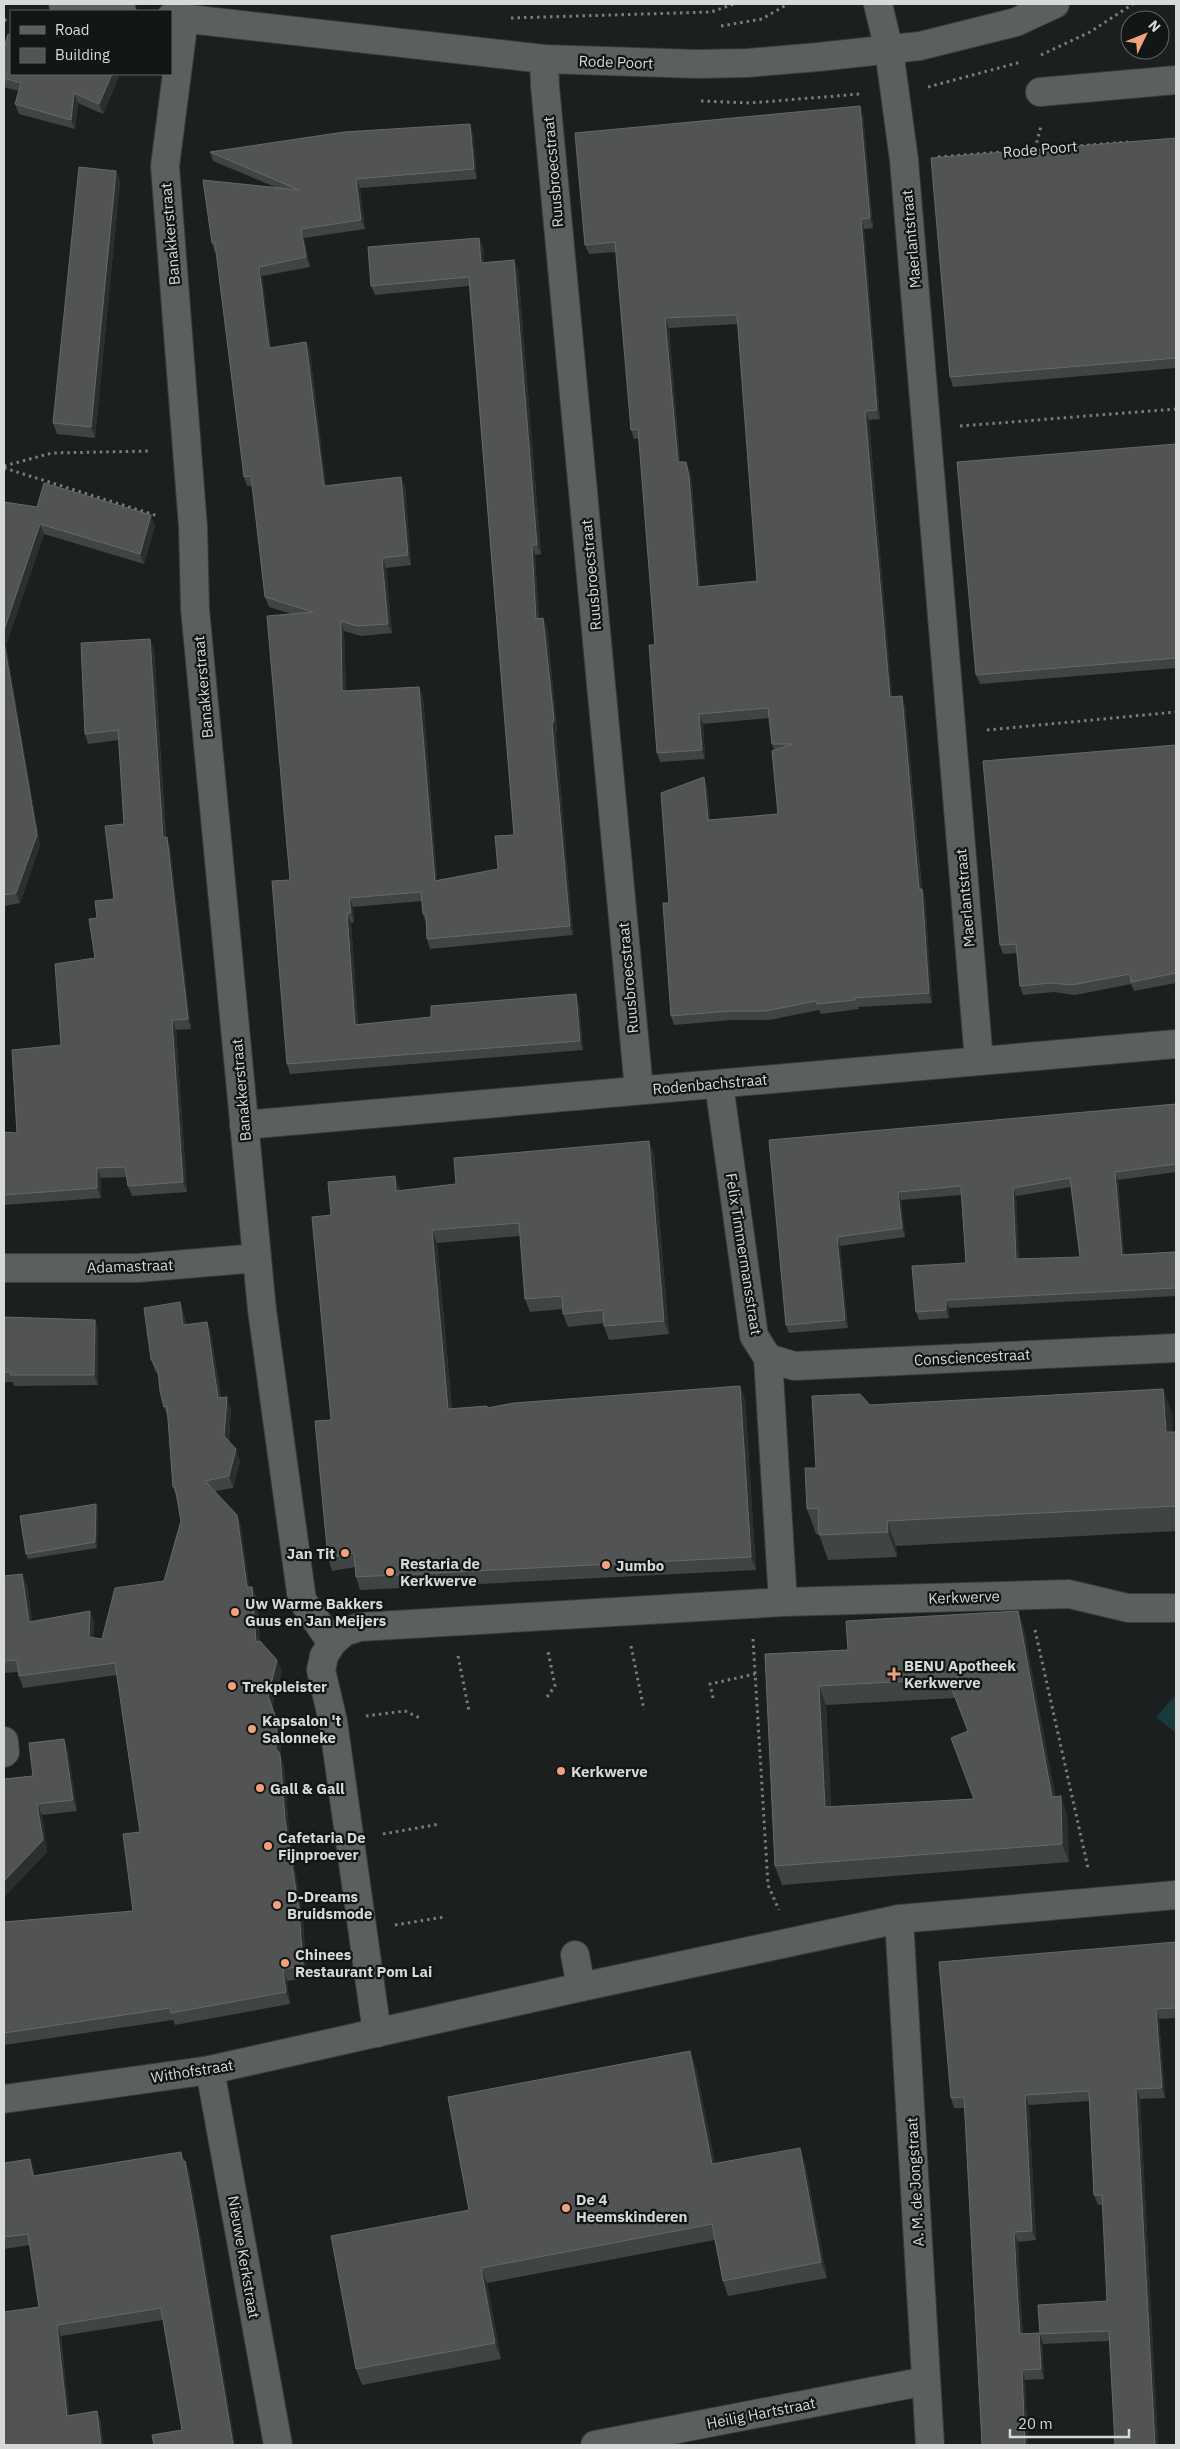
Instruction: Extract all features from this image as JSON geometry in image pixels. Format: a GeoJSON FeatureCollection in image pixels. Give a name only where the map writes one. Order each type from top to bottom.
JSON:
{"type":"FeatureCollection","features":[{"type":"Feature","properties":{"kind":"street"},"geometry":{"type":"LineString","coordinates":[[63,4],[114,10]]}},
{"type":"Feature","properties":{"kind":"street","name":"Maerlantstraat"},"geometry":{"type":"LineString","coordinates":[[878,4],[889,50],[904,160],[979,1061]]}},
{"type":"Feature","properties":{"kind":"street","name":"Rode Poort"},"geometry":{"type":"LineString","coordinates":[[178,18],[544,59],[697,64],[747,63],[889,50],[937,42],[1016,22],[1055,4]]}},
{"type":"Feature","properties":{"kind":"street","name":"Banakkerstraat"},"geometry":{"type":"LineString","coordinates":[[178,18],[164,166],[194,527],[196,609],[244,1125],[263,1319],[302,1600],[332,1643]]}},
{"type":"Feature","properties":{"kind":"street","name":"Ruusbroecstraat"},"geometry":{"type":"LineString","coordinates":[[544,59],[639,1090]]}},
{"type":"Feature","properties":{"kind":"street"},"geometry":{"type":"LineString","coordinates":[[1040,92],[1176,80]]}},
{"type":"Feature","properties":{"kind":"street","name":"Rodenbachstraat"},"geometry":{"type":"LineString","coordinates":[[244,1125],[1176,1044]]}},
{"type":"Feature","properties":{"kind":"street","name":"Felix Timmermansstraat"},"geometry":{"type":"LineString","coordinates":[[719,1084],[754,1336],[768,1358],[783,1602]]}},
{"type":"Feature","properties":{"kind":"street","name":"Adamastraat"},"geometry":{"type":"LineString","coordinates":[[4,1268],[138,1268],[257,1258]]}},
{"type":"Feature","properties":{"kind":"street","name":"Consciencestraat"},"geometry":{"type":"LineString","coordinates":[[768,1358],[794,1366],[1176,1348]]}},
{"type":"Feature","properties":{"kind":"street","name":"Kerkwerve"},"geometry":{"type":"LineString","coordinates":[[332,1643],[344,1632],[360,1627],[783,1602],[1069,1594],[1128,1608],[1176,1608]]}},
{"type":"Feature","properties":{"kind":"street"},"geometry":{"type":"LineString","coordinates":[[332,1643],[324,1656],[321,1670],[333,1721],[378,2033],[581,1987],[899,1920],[1176,1894]]}},
{"type":"Feature","properties":{"kind":"street"},"geometry":{"type":"LineString","coordinates":[[4,1741],[6,1752],[4,1753]]}},
{"type":"Feature","properties":{"kind":"street","name":"A. M. de Jongstraat"},"geometry":{"type":"LineString","coordinates":[[899,1920],[930,2445]]}},
{"type":"Feature","properties":{"kind":"street"},"geometry":{"type":"LineString","coordinates":[[576,1955],[581,1987]]}},
{"type":"Feature","properties":{"kind":"street","name":"Withofstraat"},"geometry":{"type":"LineString","coordinates":[[4,2099],[210,2070],[378,2033]]}},
{"type":"Feature","properties":{"kind":"street","name":"Nieuwe Kerkstraat"},"geometry":{"type":"LineString","coordinates":[[210,2070],[278,2445]]}},
{"type":"Feature","properties":{"kind":"street","name":"Heilig Hartstraat"},"geometry":{"type":"LineString","coordinates":[[595,2445],[926,2381]]}},
{"type":"Feature","properties":{"kind":"path"},"geometry":{"type":"LineString","coordinates":[[510,18],[711,12],[734,4]]}},
{"type":"Feature","properties":{"kind":"path","name":"Rode Poort"},"geometry":{"type":"LineString","coordinates":[[904,160],[1129,142]]}},
{"type":"Feature","properties":{"kind":"path"},"geometry":{"type":"LineString","coordinates":[[926,428],[1176,409]]}},
{"type":"Feature","properties":{"kind":"path"},"geometry":{"type":"LineString","coordinates":[[4,467],[52,453],[187,450]]}},
{"type":"Feature","properties":{"kind":"path"},"geometry":{"type":"LineString","coordinates":[[4,467],[194,527]]}},
{"type":"Feature","properties":{"kind":"path"},"geometry":{"type":"LineString","coordinates":[[951,734],[1176,712]]}},
{"type":"Feature","properties":{"kind":"path"},"geometry":{"type":"LineString","coordinates":[[1028,1595],[1095,1902]]}},
{"type":"Feature","properties":{"kind":"path"},"geometry":{"type":"LineString","coordinates":[[751,1604],[768,1885],[794,1942]]}},
{"type":"Feature","properties":{"kind":"path"},"geometry":{"type":"LineString","coordinates":[[624,1611],[644,1710]]}},
{"type":"Feature","properties":{"kind":"path"},"geometry":{"type":"LineString","coordinates":[[542,1616],[555,1686],[547,1698]]}},
{"type":"Feature","properties":{"kind":"path"},"geometry":{"type":"LineString","coordinates":[[451,1621],[469,1711]]}},
{"type":"Feature","properties":{"kind":"path"},"geometry":{"type":"LineString","coordinates":[[713,1698],[710,1684],[755,1674]]}},
{"type":"Feature","properties":{"kind":"path"},"geometry":{"type":"LineString","coordinates":[[333,1721],[405,1711],[422,1719]]}},
{"type":"Feature","properties":{"kind":"path"},"geometry":{"type":"LineString","coordinates":[[350,1840],[440,1824]]}},
{"type":"Feature","properties":{"kind":"path"},"geometry":{"type":"LineString","coordinates":[[363,1930],[444,1917],[444,1919]]}},
{"type":"Feature","properties":{"kind":"shaded area"},"geometry":{"type":"Polygon","coordinates":[[[1176,1695],[1176,1733],[1156,1717],[1176,1695]]]}},
{"type":"Feature","properties":{"kind":"building"},"geometry":{"type":"Polygon","coordinates":[[[8,34],[10,35],[10,75],[112,75],[99,104],[74,93],[71,120],[15,104],[21,83],[4,78],[4,48],[8,34]]]}},
{"type":"Feature","properties":{"kind":"building"},"geometry":{"type":"Polygon","coordinates":[[[860,106],[870,218],[861,219],[877,410],[865,411],[890,697],[902,696],[919,889],[922,889],[929,993],[855,998],[855,1000],[817,1004],[816,1001],[766,1011],[729,1011],[671,1016],[663,903],[669,903],[661,793],[704,777],[708,820],[778,814],[772,751],[792,744],[772,744],[768,708],[699,714],[702,750],[657,753],[649,645],[655,645],[638,429],[631,430],[615,242],[585,245],[575,133],[860,106]],[[737,315],[665,318],[678,462],[686,462],[689,477],[698,587],[757,581],[737,315]]]}},
{"type":"Feature","properties":{"kind":"building"},"geometry":{"type":"Polygon","coordinates":[[[470,124],[474,169],[356,179],[361,220],[301,229],[306,257],[259,267],[269,348],[306,342],[324,486],[401,477],[408,555],[382,558],[388,624],[357,626],[341,621],[342,691],[419,687],[435,881],[498,869],[495,836],[514,835],[469,277],[371,286],[368,247],[479,238],[481,263],[514,260],[537,545],[532,545],[536,619],[543,618],[554,720],[552,725],[570,926],[427,939],[426,914],[423,914],[421,892],[349,898],[351,913],[347,913],[355,1025],[431,1017],[431,1006],[576,994],[580,1041],[287,1064],[272,881],[290,880],[267,616],[313,612],[265,597],[251,476],[244,477],[215,243],[212,243],[203,180],[299,190],[210,152],[344,132],[470,124]]]}},
{"type":"Feature","properties":{"kind":"building"},"geometry":{"type":"Polygon","coordinates":[[[1176,138],[1176,358],[950,377],[931,158],[1176,138]]]}},
{"type":"Feature","properties":{"kind":"building"},"geometry":{"type":"Polygon","coordinates":[[[79,167],[116,171],[91,427],[53,423],[79,167]]]}},
{"type":"Feature","properties":{"kind":"building"},"geometry":{"type":"Polygon","coordinates":[[[1176,444],[1176,658],[976,675],[957,462],[1176,444]]]}},
{"type":"Feature","properties":{"kind":"building"},"geometry":{"type":"Polygon","coordinates":[[[44,483],[151,515],[140,554],[40,524],[4,630],[4,502],[37,507],[44,483]]]}},
{"type":"Feature","properties":{"kind":"building"},"geometry":{"type":"Polygon","coordinates":[[[150,639],[163,838],[167,837],[188,1019],[172,1020],[183,1182],[128,1186],[125,1167],[97,1168],[97,1188],[4,1195],[4,1132],[17,1133],[12,1050],[61,1045],[55,964],[95,958],[89,919],[97,918],[95,901],[114,899],[105,826],[124,824],[118,730],[85,734],[81,643],[150,639]]]}},
{"type":"Feature","properties":{"kind":"building"},"geometry":{"type":"Polygon","coordinates":[[[4,643],[37,835],[16,893],[4,895],[4,643]]]}},
{"type":"Feature","properties":{"kind":"building"},"geometry":{"type":"Polygon","coordinates":[[[1176,745],[1176,973],[1131,982],[1130,974],[1072,985],[1050,983],[1020,986],[1016,944],[1000,945],[983,761],[1176,745]]]}},
{"type":"Feature","properties":{"kind":"building"},"geometry":{"type":"Polygon","coordinates":[[[1176,1104],[1176,1164],[1115,1172],[1122,1255],[1176,1252],[1176,1288],[946,1300],[946,1310],[916,1312],[912,1266],[966,1263],[961,1186],[898,1192],[902,1228],[837,1237],[845,1320],[786,1325],[769,1140],[1176,1104]],[[1070,1178],[1013,1188],[1016,1259],[1080,1257],[1070,1178]]]}},
{"type":"Feature","properties":{"kind":"building"},"geometry":{"type":"Polygon","coordinates":[[[649,1141],[664,1321],[604,1326],[603,1310],[563,1314],[562,1296],[525,1299],[519,1223],[432,1230],[448,1409],[487,1406],[487,1408],[514,1403],[740,1386],[751,1557],[356,1577],[354,1553],[328,1558],[315,1421],[331,1420],[312,1217],[331,1215],[328,1182],[395,1176],[396,1191],[456,1184],[454,1158],[649,1141]]]}},
{"type":"Feature","properties":{"kind":"building"},"geometry":{"type":"Polygon","coordinates":[[[180,1302],[183,1325],[207,1322],[218,1398],[227,1397],[224,1436],[236,1449],[229,1476],[205,1481],[237,1515],[247,1587],[252,1587],[256,1642],[260,1641],[277,1660],[268,1696],[277,1721],[276,1749],[280,1754],[285,1820],[299,1910],[303,1966],[283,1969],[286,1992],[171,2013],[170,2008],[4,2033],[4,1922],[133,1911],[123,1834],[140,1832],[115,1663],[19,1676],[17,1660],[4,1661],[4,1576],[22,1574],[29,1622],[90,1611],[89,1637],[102,1639],[115,1588],[164,1581],[181,1521],[175,1487],[173,1487],[167,1406],[164,1407],[158,1371],[151,1359],[144,1308],[180,1302]]]}},
{"type":"Feature","properties":{"kind":"building"},"geometry":{"type":"Polygon","coordinates":[[[4,1317],[95,1320],[94,1375],[10,1375],[11,1372],[4,1372],[4,1317]]]}},
{"type":"Feature","properties":{"kind":"building"},"geometry":{"type":"Polygon","coordinates":[[[1163,1389],[1166,1432],[1176,1432],[1176,1506],[887,1521],[888,1532],[819,1535],[818,1508],[807,1509],[805,1468],[816,1468],[812,1396],[860,1394],[870,1405],[1163,1389]]]}},
{"type":"Feature","properties":{"kind":"building"},"geometry":{"type":"Polygon","coordinates":[[[96,1504],[95,1542],[26,1554],[20,1516],[96,1504]]]}},
{"type":"Feature","properties":{"kind":"building"},"geometry":{"type":"Polygon","coordinates":[[[1018,1611],[1052,1797],[1061,1796],[1062,1844],[775,1866],[765,1654],[848,1650],[846,1621],[1018,1611]],[[948,1679],[819,1686],[825,1807],[974,1799],[951,1738],[968,1731],[948,1679]]]}},
{"type":"Feature","properties":{"kind":"building"},"geometry":{"type":"Polygon","coordinates":[[[64,1739],[73,1800],[37,1804],[43,1840],[4,1881],[4,1779],[33,1776],[29,1743],[64,1739]]]}},
{"type":"Feature","properties":{"kind":"building"},"geometry":{"type":"Polygon","coordinates":[[[1176,1942],[1176,2008],[1156,2009],[1162,2088],[1136,2089],[1155,2445],[1115,2445],[1109,2331],[1040,2334],[1038,2305],[1107,2301],[1102,2195],[1094,2195],[1089,2091],[1025,2095],[1032,2231],[1014,2232],[1017,2288],[1020,2334],[1039,2333],[1041,2369],[1022,2370],[1025,2445],[982,2445],[964,2097],[951,2098],[939,1962],[1176,1942]]]}},
{"type":"Feature","properties":{"kind":"building"},"geometry":{"type":"Polygon","coordinates":[[[690,2051],[712,2164],[800,2148],[821,2262],[723,2281],[712,2224],[481,2268],[495,2343],[356,2369],[331,2236],[469,2210],[448,2097],[690,2051]]]}},
{"type":"Feature","properties":{"kind":"building"},"geometry":{"type":"Polygon","coordinates":[[[181,2152],[182,2162],[185,2161],[197,2228],[233,2445],[154,2445],[152,2435],[182,2430],[161,2308],[57,2325],[67,2416],[97,2411],[101,2445],[4,2445],[4,2312],[39,2307],[28,2234],[4,2237],[4,2163],[30,2159],[33,2176],[181,2152]]]}},
{"type":"Feature","properties":{"kind":"place","name":"Jan Tit"},"geometry":{"type":"Point","coordinates":[345,1553]}},
{"type":"Feature","properties":{"kind":"place","name":"Jumbo"},"geometry":{"type":"Point","coordinates":[606,1565]}},
{"type":"Feature","properties":{"kind":"place","name":"Restaria de Kerkwerve"},"geometry":{"type":"Point","coordinates":[390,1572]}},
{"type":"Feature","properties":{"kind":"place","name":"Uw Warme Bakkers Guus en Jan Meijers"},"geometry":{"type":"Point","coordinates":[235,1612]}},
{"type":"Feature","properties":{"kind":"place","name":"BENU Apotheek Kerkwerve"},"geometry":{"type":"Point","coordinates":[894,1674]}},
{"type":"Feature","properties":{"kind":"place","name":"Trekpleister"},"geometry":{"type":"Point","coordinates":[232,1686]}},
{"type":"Feature","properties":{"kind":"place","name":"Kapsalon 't Salonneke"},"geometry":{"type":"Point","coordinates":[252,1729]}},
{"type":"Feature","properties":{"kind":"place","name":"Kerkwerve"},"geometry":{"type":"Point","coordinates":[561,1771]}},
{"type":"Feature","properties":{"kind":"place","name":"Gall & Gall"},"geometry":{"type":"Point","coordinates":[260,1788]}},
{"type":"Feature","properties":{"kind":"place","name":"Cafetaria De Fijnproever"},"geometry":{"type":"Point","coordinates":[268,1846]}},
{"type":"Feature","properties":{"kind":"place","name":"D-Dreams Bruidsmode"},"geometry":{"type":"Point","coordinates":[277,1905]}},
{"type":"Feature","properties":{"kind":"place","name":"Chinees Restaurant Pom Lai"},"geometry":{"type":"Point","coordinates":[285,1963]}},
{"type":"Feature","properties":{"kind":"place","name":"De 4 Heemskinderen"},"geometry":{"type":"Point","coordinates":[566,2208]}}]}
